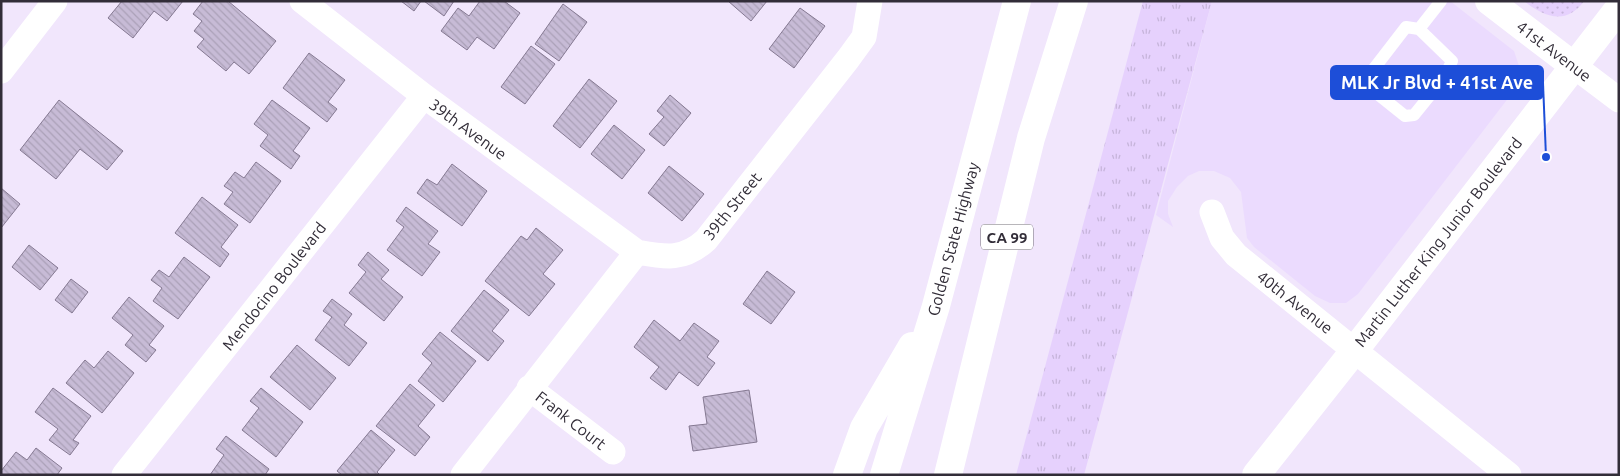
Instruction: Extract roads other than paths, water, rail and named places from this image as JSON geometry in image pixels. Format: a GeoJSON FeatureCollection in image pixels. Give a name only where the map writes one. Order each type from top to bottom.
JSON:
{"type":"FeatureCollection","features":[{"type":"Feature","properties":{"kind":"main road","name":"Golden State Highway"},"geometry":{"type":"LineString","coordinates":[[884,475],[936,306],[1017,1]]}},
{"type":"Feature","properties":{"kind":"main road","name":"CA 99"},"geometry":{"type":"LineString","coordinates":[[948,475],[1031,138],[1074,1]]}},
{"type":"Feature","properties":{"kind":"main road","name":"41st Avenue"},"geometry":{"type":"LineString","coordinates":[[1489,1],[1574,66]]}},
{"type":"Feature","properties":{"kind":"main road","name":"Martin Luther King Junior Boulevard"},"geometry":{"type":"LineString","coordinates":[[1256,475],[1619,8]]}},
{"type":"Feature","properties":{"kind":"main road"},"geometry":{"type":"LineString","coordinates":[[847,475],[864,428],[936,306]]}},
{"type":"Feature","properties":{"kind":"street"},"geometry":{"type":"LineString","coordinates":[[1,71],[55,1]]}},
{"type":"Feature","properties":{"kind":"street","name":"39th Avenue"},"geometry":{"type":"LineString","coordinates":[[302,1],[424,96],[637,252]]}},
{"type":"Feature","properties":{"kind":"street","name":"39th Street"},"geometry":{"type":"LineString","coordinates":[[637,252],[660,256],[679,256],[696,249],[706,240],[864,37],[870,1]]}},
{"type":"Feature","properties":{"kind":"street","name":"41st Avenue"},"geometry":{"type":"LineString","coordinates":[[1574,66],[1619,100]]}},
{"type":"Feature","properties":{"kind":"street","name":"Mendocino Boulevard"},"geometry":{"type":"LineString","coordinates":[[124,475],[424,96]]}},
{"type":"Feature","properties":{"kind":"street","name":"40th Avenue"},"geometry":{"type":"LineString","coordinates":[[1212,212],[1222,238],[1236,255],[1509,475]]}},
{"type":"Feature","properties":{"kind":"street"},"geometry":{"type":"LineString","coordinates":[[463,475],[637,252]]}},
{"type":"Feature","properties":{"kind":"street","name":"Frank Court"},"geometry":{"type":"LineString","coordinates":[[529,388],[613,452]]}},
{"type":"Feature","properties":{"kind":"lane"},"geometry":{"type":"LineString","coordinates":[[1419,29],[1441,1]]}},
{"type":"Feature","properties":{"kind":"lane"},"geometry":{"type":"LineString","coordinates":[[1406,27],[1419,29],[1452,60],[1444,78],[1414,115],[1405,116],[1370,88],[1369,75],[1406,27]]}},
{"type":"Feature","properties":{"kind":"place","name":"MLK Jr Blvd + 41st Ave"},"geometry":{"type":"Point","coordinates":[1546,157]}}]}
